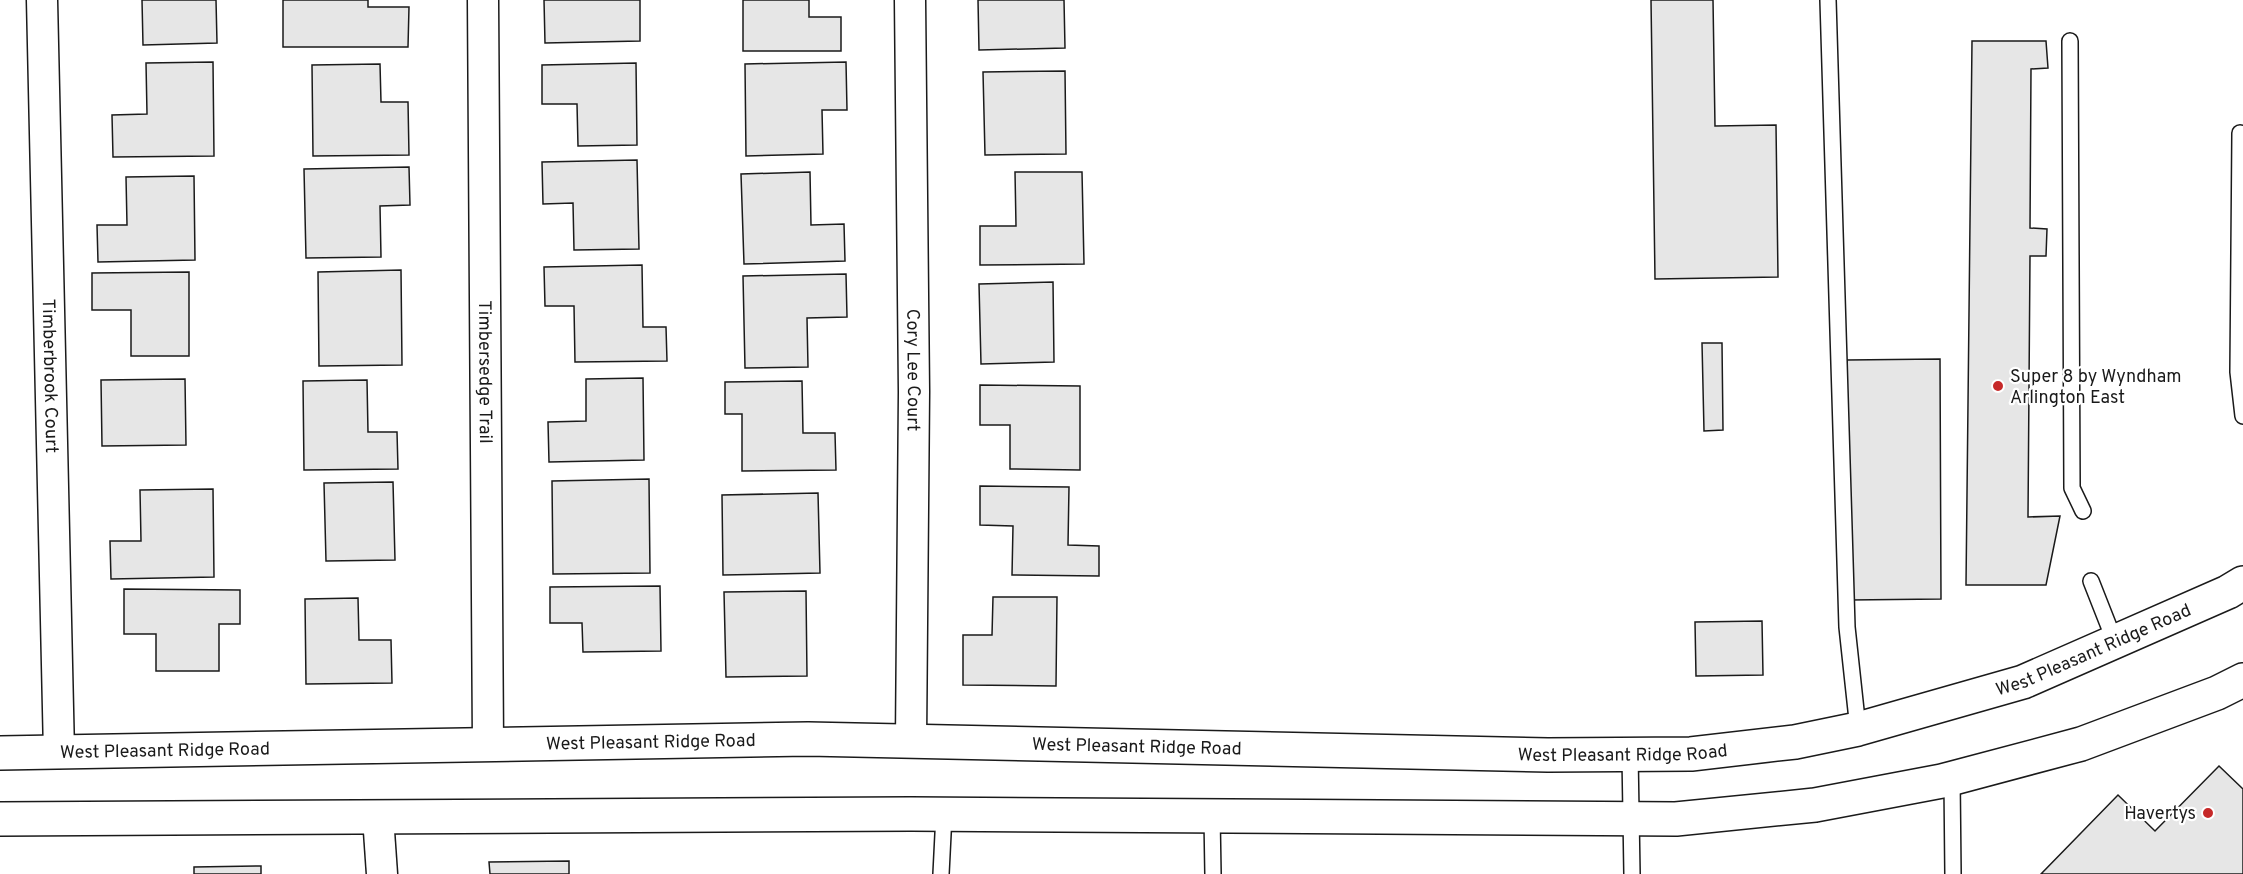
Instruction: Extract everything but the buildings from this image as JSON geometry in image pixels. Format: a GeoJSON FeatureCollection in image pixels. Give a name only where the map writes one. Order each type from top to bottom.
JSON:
{"type":"FeatureCollection","features":[{"type":"Feature","properties":{"kind":"street","name":"Timberbrook Court"},"geometry":{"type":"LineString","coordinates":[[42,0],[59,753]]}},
{"type":"Feature","properties":{"kind":"street","name":"Timbersedge Trail"},"geometry":{"type":"LineString","coordinates":[[483,0],[488,744]]}},
{"type":"Feature","properties":{"kind":"street","name":"Cory Lee Court"},"geometry":{"type":"LineString","coordinates":[[910,0],[914,380],[911,740]]}},
{"type":"Feature","properties":{"kind":"street","name":"West Pleasant Ridge Road"},"geometry":{"type":"LineString","coordinates":[[0,753],[808,739],[1524,755],[1691,754],[1795,742],[1858,729],[2023,682],[2228,592],[2243,583]]}},
{"type":"Feature","properties":{"kind":"street"},"geometry":{"type":"LineString","coordinates":[[0,819],[944,814],[1676,819],[1815,805],[1952,779],[2081,744],[2217,693],[2243,680]]}},
{"type":"Feature","properties":{"kind":"street"},"geometry":{"type":"LineString","coordinates":[[378,817],[381,874]]}},
{"type":"Feature","properties":{"kind":"lane"},"geometry":{"type":"LineString","coordinates":[[1828,0],[1848,627],[1858,729]]}},
{"type":"Feature","properties":{"kind":"lane"},"geometry":{"type":"LineString","coordinates":[[2070,41],[2072,488],[2083,511]]}},
{"type":"Feature","properties":{"kind":"lane"},"geometry":{"type":"LineString","coordinates":[[2240,133],[2238,372],[2243,416]]}},
{"type":"Feature","properties":{"kind":"lane"},"geometry":{"type":"LineString","coordinates":[[2091,581],[2115,642]]}},
{"type":"Feature","properties":{"kind":"lane"},"geometry":{"type":"LineString","coordinates":[[1630,754],[1632,874]]}},
{"type":"Feature","properties":{"kind":"lane"},"geometry":{"type":"LineString","coordinates":[[1952,779],[1953,874]]}},
{"type":"Feature","properties":{"kind":"lane"},"geometry":{"type":"LineString","coordinates":[[941,874],[944,814]]}},
{"type":"Feature","properties":{"kind":"lane"},"geometry":{"type":"LineString","coordinates":[[1212,816],[1213,874]]}},
{"type":"Feature","properties":{"kind":"place","name":"Super 8 by Wyndham Arlington East"},"geometry":{"type":"Point","coordinates":[1998,386]}},
{"type":"Feature","properties":{"kind":"place","name":"Havertys"},"geometry":{"type":"Point","coordinates":[2208,813]}}]}
